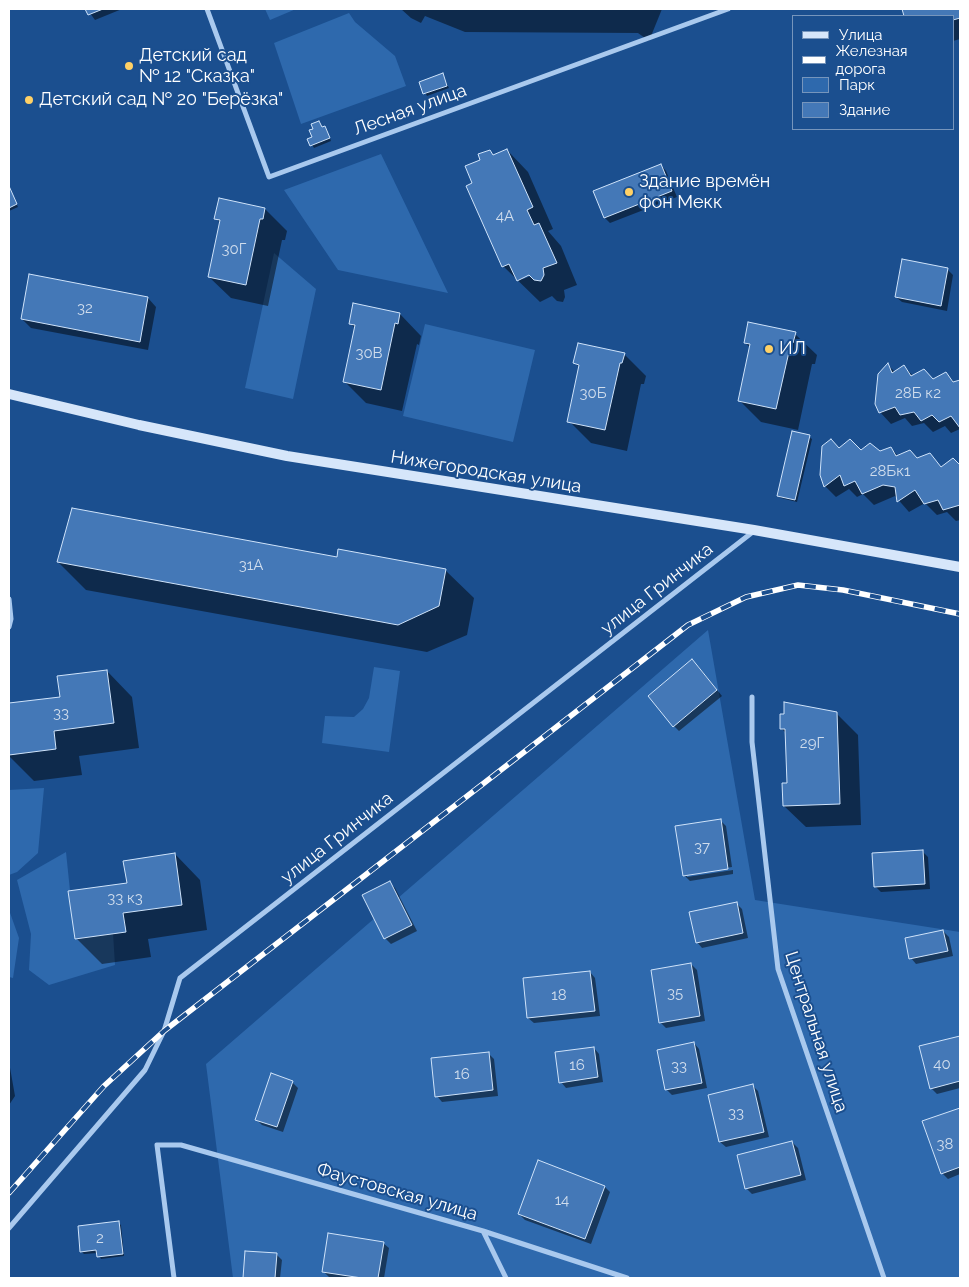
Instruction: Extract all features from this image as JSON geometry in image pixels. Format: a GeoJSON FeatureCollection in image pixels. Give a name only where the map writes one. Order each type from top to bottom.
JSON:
{"type":"FeatureCollection","features":[{"type":"Feature","properties":{"kind":"street","name":"Лесная улица"},"geometry":{"type":"LineString","coordinates":[[207,9],[269,177],[728,9]]}},
{"type":"Feature","properties":{"kind":"street","name":"Нижегородская улица"},"geometry":{"type":"LineString","coordinates":[[9,394],[139,425],[296,457],[754,530],[960,567]]}},
{"type":"Feature","properties":{"kind":"street","name":"улица Гринчика"},"geometry":{"type":"LineString","coordinates":[[9,1228],[145,1070],[164,1032],[180,978],[754,530]]}},
{"type":"Feature","properties":{"kind":"street"},"geometry":{"type":"LineString","coordinates":[[9,600],[11,619],[9,627]]}},
{"type":"Feature","properties":{"kind":"street","name":"Центральная улица"},"geometry":{"type":"LineString","coordinates":[[752,697],[752,751],[778,969],[884,1278]]}},
{"type":"Feature","properties":{"kind":"street","name":"Фаустовская улица"},"geometry":{"type":"LineString","coordinates":[[174,1278],[157,1145],[181,1145],[483,1231],[627,1278]]}},
{"type":"Feature","properties":{"kind":"street"},"geometry":{"type":"LineString","coordinates":[[483,1231],[506,1278]]}},
{"type":"Feature","properties":{"kind":"green space"},"geometry":{"type":"Polygon","coordinates":[[[265,9],[296,9],[270,20],[265,9]]]}},
{"type":"Feature","properties":{"kind":"green space"},"geometry":{"type":"Polygon","coordinates":[[[349,13],[355,22],[395,56],[406,86],[301,124],[274,43],[349,13]]]}},
{"type":"Feature","properties":{"kind":"green space"},"geometry":{"type":"Polygon","coordinates":[[[381,154],[448,293],[338,270],[284,190],[381,154]]]}},
{"type":"Feature","properties":{"kind":"green space"},"geometry":{"type":"Polygon","coordinates":[[[274,253],[316,289],[293,399],[245,388],[274,253]]]}},
{"type":"Feature","properties":{"kind":"green space"},"geometry":{"type":"Polygon","coordinates":[[[425,324],[535,350],[513,442],[403,416],[425,324]]]}},
{"type":"Feature","properties":{"kind":"green space"},"geometry":{"type":"Polygon","coordinates":[[[708,630],[755,900],[960,932],[960,1278],[233,1278],[206,1064],[708,630]]]}},
{"type":"Feature","properties":{"kind":"green space"},"geometry":{"type":"Polygon","coordinates":[[[374,667],[400,671],[389,752],[322,743],[325,716],[354,717],[363,709],[369,698],[374,667]]]}},
{"type":"Feature","properties":{"kind":"green space"},"geometry":{"type":"Polygon","coordinates":[[[44,788],[38,853],[17,872],[9,875],[9,790],[44,788]]]}},
{"type":"Feature","properties":{"kind":"green space"},"geometry":{"type":"Polygon","coordinates":[[[66,852],[75,939],[113,933],[115,965],[49,985],[29,970],[31,934],[17,880],[66,852]]]}},
{"type":"Feature","properties":{"kind":"green space"},"geometry":{"type":"Polygon","coordinates":[[[9,910],[19,938],[13,978],[9,977],[9,910]]]}},
{"type":"Feature","properties":{"kind":"building"},"geometry":{"type":"Polygon","coordinates":[[[85,9],[103,9],[88,15],[85,9]]]}},
{"type":"Feature","properties":{"kind":"building"},"geometry":{"type":"Polygon","coordinates":[[[902,9],[960,9],[960,18],[954,20],[954,15],[904,15],[902,9]]]}},
{"type":"Feature","properties":{"kind":"building"},"geometry":{"type":"Polygon","coordinates":[[[443,73],[447,86],[423,94],[419,82],[443,73]]]}},
{"type":"Feature","properties":{"kind":"building"},"geometry":{"type":"Polygon","coordinates":[[[319,121],[322,127],[325,126],[330,138],[310,146],[307,139],[312,137],[309,130],[313,129],[311,124],[319,121]]]}},
{"type":"Feature","properties":{"kind":"building"},"geometry":{"type":"Polygon","coordinates":[[[507,149],[533,207],[527,210],[534,225],[539,223],[557,263],[543,268],[544,275],[541,281],[534,280],[529,275],[517,281],[509,264],[502,267],[466,186],[472,183],[465,166],[480,160],[478,154],[490,150],[493,155],[507,149]]]}},
{"type":"Feature","properties":{"kind":"building"},"geometry":{"type":"Polygon","coordinates":[[[661,164],[672,191],[604,218],[593,191],[661,164]]]}},
{"type":"Feature","properties":{"kind":"building"},"geometry":{"type":"Polygon","coordinates":[[[9,186],[17,204],[9,208],[9,186]]]}},
{"type":"Feature","properties":{"kind":"building"},"geometry":{"type":"Polygon","coordinates":[[[219,198],[265,208],[263,219],[260,219],[246,285],[208,277],[220,220],[214,219],[219,198]]]}},
{"type":"Feature","properties":{"kind":"building"},"geometry":{"type":"Polygon","coordinates":[[[902,259],[948,268],[941,306],[895,297],[902,259]]]}},
{"type":"Feature","properties":{"kind":"building"},"geometry":{"type":"Polygon","coordinates":[[[29,274],[148,297],[140,342],[21,319],[29,274]]]}},
{"type":"Feature","properties":{"kind":"building"},"geometry":{"type":"Polygon","coordinates":[[[353,303],[400,313],[398,324],[395,323],[381,390],[343,382],[355,325],[349,324],[353,303]]]}},
{"type":"Feature","properties":{"kind":"building"},"geometry":{"type":"Polygon","coordinates":[[[748,322],[796,332],[793,343],[791,343],[776,409],[738,401],[750,344],[744,343],[748,322]]]}},
{"type":"Feature","properties":{"kind":"building"},"geometry":{"type":"Polygon","coordinates":[[[578,343],[625,353],[622,363],[620,363],[605,430],[567,422],[579,365],[573,363],[578,343]]]}},
{"type":"Feature","properties":{"kind":"building"},"geometry":{"type":"Polygon","coordinates":[[[888,363],[892,373],[904,365],[911,376],[924,369],[933,379],[946,372],[953,382],[960,380],[960,428],[951,416],[939,422],[932,415],[921,421],[914,412],[900,415],[895,407],[879,413],[875,404],[878,374],[888,363]]]}},
{"type":"Feature","properties":{"kind":"building"},"geometry":{"type":"Polygon","coordinates":[[[792,431],[810,435],[795,500],[777,496],[792,431]]]}},
{"type":"Feature","properties":{"kind":"building"},"geometry":{"type":"Polygon","coordinates":[[[831,439],[839,448],[850,439],[861,450],[870,443],[880,451],[891,447],[896,456],[910,450],[917,458],[930,453],[941,467],[953,458],[960,465],[960,505],[943,510],[938,500],[924,504],[915,490],[897,502],[895,487],[883,485],[862,494],[855,481],[844,486],[840,475],[824,487],[820,475],[822,446],[831,439]]]}},
{"type":"Feature","properties":{"kind":"building"},"geometry":{"type":"Polygon","coordinates":[[[72,508],[337,557],[338,549],[446,569],[439,606],[398,625],[57,562],[72,508]]]}},
{"type":"Feature","properties":{"kind":"building"},"geometry":{"type":"Polygon","coordinates":[[[692,659],[717,690],[673,727],[648,696],[692,659]]]}},
{"type":"Feature","properties":{"kind":"building"},"geometry":{"type":"Polygon","coordinates":[[[107,670],[114,723],[54,731],[56,749],[9,755],[9,703],[60,697],[57,676],[107,670]]]}},
{"type":"Feature","properties":{"kind":"building"},"geometry":{"type":"Polygon","coordinates":[[[784,702],[837,712],[840,804],[783,806],[782,783],[787,783],[785,729],[780,729],[780,714],[784,714],[784,702]]]}},
{"type":"Feature","properties":{"kind":"building"},"geometry":{"type":"Polygon","coordinates":[[[721,819],[728,869],[683,876],[675,826],[721,819]]]}},
{"type":"Feature","properties":{"kind":"building"},"geometry":{"type":"Polygon","coordinates":[[[923,850],[925,884],[874,887],[872,853],[923,850]]]}},
{"type":"Feature","properties":{"kind":"building"},"geometry":{"type":"Polygon","coordinates":[[[175,853],[182,905],[123,913],[126,932],[75,939],[68,891],[127,883],[123,861],[175,853]]]}},
{"type":"Feature","properties":{"kind":"building"},"geometry":{"type":"Polygon","coordinates":[[[390,881],[412,925],[384,939],[362,895],[390,881]]]}},
{"type":"Feature","properties":{"kind":"building"},"geometry":{"type":"Polygon","coordinates":[[[737,902],[743,933],[696,943],[689,912],[737,902]]]}},
{"type":"Feature","properties":{"kind":"building"},"geometry":{"type":"Polygon","coordinates":[[[943,930],[948,951],[909,959],[905,938],[943,930]]]}},
{"type":"Feature","properties":{"kind":"building"},"geometry":{"type":"Polygon","coordinates":[[[691,963],[700,1016],[659,1023],[651,970],[691,963]]]}},
{"type":"Feature","properties":{"kind":"building"},"geometry":{"type":"Polygon","coordinates":[[[590,971],[595,1011],[527,1018],[523,978],[590,971]]]}},
{"type":"Feature","properties":{"kind":"building"},"geometry":{"type":"Polygon","coordinates":[[[960,1036],[960,1081],[930,1089],[919,1046],[960,1036]]]}},
{"type":"Feature","properties":{"kind":"building"},"geometry":{"type":"Polygon","coordinates":[[[694,1042],[702,1083],[665,1090],[657,1050],[694,1042]]]}},
{"type":"Feature","properties":{"kind":"building"},"geometry":{"type":"Polygon","coordinates":[[[594,1047],[598,1077],[559,1083],[555,1052],[594,1047]]]}},
{"type":"Feature","properties":{"kind":"building"},"geometry":{"type":"Polygon","coordinates":[[[489,1052],[493,1090],[435,1097],[431,1058],[489,1052]]]}},
{"type":"Feature","properties":{"kind":"building"},"geometry":{"type":"Polygon","coordinates":[[[271,1073],[293,1081],[277,1127],[255,1120],[271,1073]]]}},
{"type":"Feature","properties":{"kind":"building"},"geometry":{"type":"Polygon","coordinates":[[[753,1084],[764,1132],[719,1142],[708,1095],[753,1084]]]}},
{"type":"Feature","properties":{"kind":"building"},"geometry":{"type":"Polygon","coordinates":[[[960,1108],[960,1167],[941,1174],[922,1121],[960,1108]]]}},
{"type":"Feature","properties":{"kind":"building"},"geometry":{"type":"Polygon","coordinates":[[[792,1141],[801,1175],[745,1189],[737,1155],[792,1141]]]}},
{"type":"Feature","properties":{"kind":"building"},"geometry":{"type":"Polygon","coordinates":[[[538,1160],[605,1186],[585,1239],[518,1214],[538,1160]]]}},
{"type":"Feature","properties":{"kind":"building"},"geometry":{"type":"Polygon","coordinates":[[[119,1221],[123,1254],[97,1257],[96,1250],[80,1252],[78,1226],[119,1221]]]}},
{"type":"Feature","properties":{"kind":"building"},"geometry":{"type":"Polygon","coordinates":[[[328,1233],[384,1242],[378,1278],[362,1278],[322,1272],[328,1233]]]}},
{"type":"Feature","properties":{"kind":"building"},"geometry":{"type":"Polygon","coordinates":[[[245,1251],[277,1253],[275,1278],[243,1278],[245,1251]]]}},
{"type":"Feature","properties":{"kind":"railway"},"geometry":{"type":"LineString","coordinates":[[9,1193],[104,1086],[164,1031],[688,625],[746,597],[798,585],[843,590],[960,614]]}},
{"type":"Feature","properties":{"kind":"place","name":"Детский сад № 12 \"Сказка\""},"geometry":{"type":"Point","coordinates":[129,66]}},
{"type":"Feature","properties":{"kind":"place","name":"Детский сад № 20 \"Берёзка\""},"geometry":{"type":"Point","coordinates":[29,100]}},
{"type":"Feature","properties":{"kind":"place","name":"Здание времён фон Мекк"},"geometry":{"type":"Point","coordinates":[629,192]}},
{"type":"Feature","properties":{"kind":"place","name":"ИЛ"},"geometry":{"type":"Point","coordinates":[769,349]}}]}
